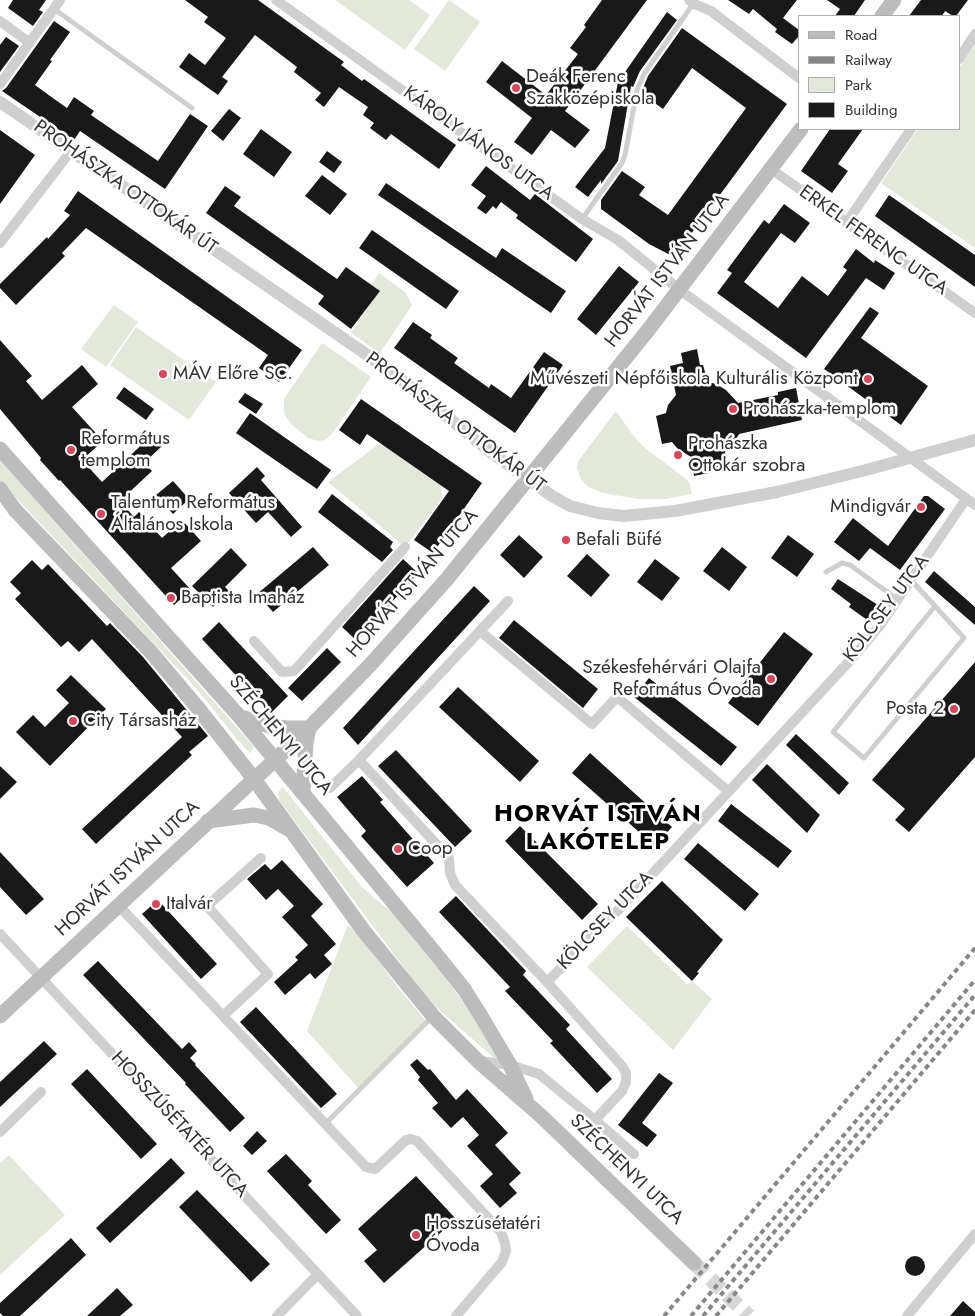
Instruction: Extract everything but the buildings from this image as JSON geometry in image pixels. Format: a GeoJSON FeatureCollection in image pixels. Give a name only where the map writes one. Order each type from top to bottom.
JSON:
{"type":"FeatureCollection","features":[{"type":"Feature","properties":{"kind":"main road"},"geometry":{"type":"LineString","coordinates":[[883,15],[894,0]]}},
{"type":"Feature","properties":{"kind":"main road","name":"HORVÁT ISTVÁN UTCA"},"geometry":{"type":"LineString","coordinates":[[0,1016],[309,728],[371,664],[440,586],[680,290],[800,130]]}},
{"type":"Feature","properties":{"kind":"main road","name":"SZÉCHENYI UTCA"},"geometry":{"type":"LineString","coordinates":[[0,449],[239,716],[464,989],[510,1065],[530,1106]]}},
{"type":"Feature","properties":{"kind":"main road","name":"SZÉCHENYI UTCA"},"geometry":{"type":"LineString","coordinates":[[0,489],[15,510],[150,651],[198,708],[254,779],[362,930],[433,1016],[694,1263]]}},
{"type":"Feature","properties":{"kind":"main road"},"geometry":{"type":"LineString","coordinates":[[239,716],[270,726],[309,728],[302,792]]}},
{"type":"Feature","properties":{"kind":"main road"},"geometry":{"type":"LineString","coordinates":[[208,821],[254,815],[269,818],[289,829]]}},
{"type":"Feature","properties":{"kind":"street","name":"KÁROLY JÁNOS UTCA"},"geometry":{"type":"LineString","coordinates":[[276,0],[582,218],[618,240],[680,290],[975,505]]}},
{"type":"Feature","properties":{"kind":"street"},"geometry":{"type":"LineString","coordinates":[[691,2],[711,11],[798,77]]}},
{"type":"Feature","properties":{"kind":"street"},"geometry":{"type":"LineString","coordinates":[[0,84],[57,4]]}},
{"type":"Feature","properties":{"kind":"street"},"geometry":{"type":"LineString","coordinates":[[0,21],[30,43]]}},
{"type":"Feature","properties":{"kind":"street"},"geometry":{"type":"LineString","coordinates":[[960,57],[975,34]]}},
{"type":"Feature","properties":{"kind":"street","name":"PROHÁSZKA OTTOKÁR ÚT"},"geometry":{"type":"LineString","coordinates":[[0,102],[392,372],[528,479],[570,506],[598,513],[630,516],[718,504],[777,492],[975,440]]}},
{"type":"Feature","properties":{"kind":"street"},"geometry":{"type":"LineString","coordinates":[[846,222],[910,130]]}},
{"type":"Feature","properties":{"kind":"street"},"geometry":{"type":"LineString","coordinates":[[0,243],[71,151]]}},
{"type":"Feature","properties":{"kind":"street","name":"ERKEL FERENC UTCA"},"geometry":{"type":"LineString","coordinates":[[771,169],[975,313]]}},
{"type":"Feature","properties":{"kind":"street","name":"KÖLCSEY UTCA"},"geometry":{"type":"LineString","coordinates":[[596,1120],[622,1091],[626,1082],[626,1074],[617,1060],[547,982],[630,897],[856,654],[881,624],[966,499]]}},
{"type":"Feature","properties":{"kind":"street"},"geometry":{"type":"LineString","coordinates":[[254,641],[282,672],[294,671],[406,547]]}},
{"type":"Feature","properties":{"kind":"street"},"geometry":{"type":"LineString","coordinates":[[330,788],[481,632],[508,601]]}},
{"type":"Feature","properties":{"kind":"street"},"geometry":{"type":"LineString","coordinates":[[481,632],[592,724],[617,697],[728,791]]}},
{"type":"Feature","properties":{"kind":"street"},"geometry":{"type":"LineString","coordinates":[[359,760],[449,858],[450,873],[455,886],[547,982]]}},
{"type":"Feature","properties":{"kind":"street"},"geometry":{"type":"LineString","coordinates":[[223,1016],[268,974],[207,906],[261,858]]}},
{"type":"Feature","properties":{"kind":"street"},"geometry":{"type":"LineString","coordinates":[[119,906],[366,1167],[375,1169],[406,1140],[417,1141],[501,1232],[506,1251],[502,1262],[456,1316]]}},
{"type":"Feature","properties":{"kind":"street","name":"HOSSZÚSÉTATÉR UTCA"},"geometry":{"type":"LineString","coordinates":[[0,934],[357,1316]]}},
{"type":"Feature","properties":{"kind":"street","name":"SZÉCHENYI UTCA"},"geometry":{"type":"LineString","coordinates":[[478,1060],[510,1065],[539,1074],[596,1120]]}},
{"type":"Feature","properties":{"kind":"street"},"geometry":{"type":"LineString","coordinates":[[0,1132],[41,1092]]}},
{"type":"Feature","properties":{"kind":"street"},"geometry":{"type":"LineString","coordinates":[[596,1120],[634,1154]]}},
{"type":"Feature","properties":{"kind":"street"},"geometry":{"type":"LineString","coordinates":[[907,1316],[975,1234]]}},
{"type":"Feature","properties":{"kind":"street"},"geometry":{"type":"LineString","coordinates":[[277,1316],[318,1274]]}},
{"type":"Feature","properties":{"kind":"lane"},"geometry":{"type":"LineString","coordinates":[[582,218],[622,163],[637,90],[644,74],[691,2]]}},
{"type":"Feature","properties":{"kind":"lane"},"geometry":{"type":"LineString","coordinates":[[57,4],[192,108]]}},
{"type":"Feature","properties":{"kind":"lane"},"geometry":{"type":"LineString","coordinates":[[826,572],[842,563],[850,565],[898,600]]}},
{"type":"Feature","properties":{"kind":"lane"},"geometry":{"type":"LineString","coordinates":[[911,580],[935,606],[964,638],[864,758],[833,732],[935,606]]}},
{"type":"Feature","properties":{"kind":"lane"},"geometry":{"type":"LineString","coordinates":[[324,1124],[433,1016]]}},
{"type":"Feature","properties":{"kind":"green space"},"geometry":{"type":"Polygon","coordinates":[[[335,0],[409,0],[430,15],[405,50],[335,0]]]}},
{"type":"Feature","properties":{"kind":"green space"},"geometry":{"type":"Polygon","coordinates":[[[449,0],[480,22],[445,71],[414,49],[449,0]]]}},
{"type":"Feature","properties":{"kind":"green space"},"geometry":{"type":"Polygon","coordinates":[[[975,44],[975,248],[881,183],[917,130],[960,130],[960,66],[975,44]]]}},
{"type":"Feature","properties":{"kind":"green space"},"geometry":{"type":"Polygon","coordinates":[[[379,273],[405,292],[412,305],[380,353],[351,333],[379,291],[369,283],[373,283],[379,273]]]}},
{"type":"Feature","properties":{"kind":"green space"},"geometry":{"type":"Polygon","coordinates":[[[114,305],[138,322],[106,367],[81,349],[114,305]]]}},
{"type":"Feature","properties":{"kind":"green space","name":"MÁV Előre SC."},"geometry":{"type":"Polygon","coordinates":[[[136,327],[216,382],[189,420],[110,365],[136,327]]]}},
{"type":"Feature","properties":{"kind":"green space"},"geometry":{"type":"Polygon","coordinates":[[[322,343],[371,377],[332,434],[325,440],[318,441],[308,438],[291,424],[284,414],[284,399],[322,343]]]}},
{"type":"Feature","properties":{"kind":"green space"},"geometry":{"type":"Polygon","coordinates":[[[616,411],[632,434],[645,448],[689,482],[692,494],[666,499],[638,499],[603,493],[588,487],[580,478],[577,467],[579,460],[616,411]]]}},
{"type":"Feature","properties":{"kind":"green space"},"geometry":{"type":"Polygon","coordinates":[[[381,444],[388,446],[438,481],[441,488],[442,499],[405,547],[328,482],[381,444]]]}},
{"type":"Feature","properties":{"kind":"green space"},"geometry":{"type":"Polygon","coordinates":[[[0,460],[254,747],[250,753],[197,689],[0,481],[0,460]]]}},
{"type":"Feature","properties":{"kind":"green space"},"geometry":{"type":"Polygon","coordinates":[[[283,787],[363,888],[394,913],[446,978],[470,1012],[497,1056],[496,1058],[428,1000],[279,800],[278,792],[283,787]]]}},
{"type":"Feature","properties":{"kind":"green space"},"geometry":{"type":"Polygon","coordinates":[[[348,925],[361,938],[399,989],[427,1022],[360,1090],[307,1031],[348,925]]]}},
{"type":"Feature","properties":{"kind":"green space"},"geometry":{"type":"Polygon","coordinates":[[[627,926],[688,985],[692,981],[712,999],[673,1050],[587,967],[627,926]]]}},
{"type":"Feature","properties":{"kind":"green space"},"geometry":{"type":"Polygon","coordinates":[[[9,1155],[65,1215],[0,1275],[0,1163],[9,1155]]]}},
{"type":"Feature","properties":{"kind":"tunnel"},"geometry":{"type":"LineString","coordinates":[[694,1263],[749,1316]]}},
{"type":"Feature","properties":{"kind":"railway"},"geometry":{"type":"LineString","coordinates":[[664,1316],[975,948]]}},
{"type":"Feature","properties":{"kind":"railway"},"geometry":{"type":"LineString","coordinates":[[691,1316],[975,980]]}},
{"type":"Feature","properties":{"kind":"railway"},"geometry":{"type":"LineString","coordinates":[[703,1316],[975,995]]}},
{"type":"Feature","properties":{"kind":"railway"},"geometry":{"type":"LineString","coordinates":[[716,1316],[975,1010]]}},
{"type":"Feature","properties":{"kind":"place","name":"Deák Ferenc Szakközépiskola"},"geometry":{"type":"Point","coordinates":[516,88]}},
{"type":"Feature","properties":{"kind":"place","name":"MÁV Előre SC."},"geometry":{"type":"Point","coordinates":[163,374]}},
{"type":"Feature","properties":{"kind":"place","name":"Művészeti Népfőiskola Kulturális Központ"},"geometry":{"type":"Point","coordinates":[868,379]}},
{"type":"Feature","properties":{"kind":"place","name":"Prohászka-templom"},"geometry":{"type":"Point","coordinates":[733,409]}},
{"type":"Feature","properties":{"kind":"place","name":"Református templom"},"geometry":{"type":"Point","coordinates":[71,450]}},
{"type":"Feature","properties":{"kind":"place","name":"Prohászka Ottokár szobra"},"geometry":{"type":"Point","coordinates":[678,455]}},
{"type":"Feature","properties":{"kind":"place","name":"Mindigvár"},"geometry":{"type":"Point","coordinates":[921,507]}},
{"type":"Feature","properties":{"kind":"place","name":"Talentum Református Általános Iskola"},"geometry":{"type":"Point","coordinates":[101,514]}},
{"type":"Feature","properties":{"kind":"place","name":"Befali Büfé"},"geometry":{"type":"Point","coordinates":[566,540]}},
{"type":"Feature","properties":{"kind":"place","name":"Baptista Imaház"},"geometry":{"type":"Point","coordinates":[171,598]}},
{"type":"Feature","properties":{"kind":"place","name":"Székesfehérvári Olajfa Református Óvoda"},"geometry":{"type":"Point","coordinates":[771,679]}},
{"type":"Feature","properties":{"kind":"place","name":"Posta 2"},"geometry":{"type":"Point","coordinates":[954,709]}},
{"type":"Feature","properties":{"kind":"place","name":"City Társasház"},"geometry":{"type":"Point","coordinates":[73,721]}},
{"type":"Feature","properties":{"kind":"place","name":"Coop"},"geometry":{"type":"Point","coordinates":[398,849]}},
{"type":"Feature","properties":{"kind":"place","name":"Italvár"},"geometry":{"type":"Point","coordinates":[156,904]}},
{"type":"Feature","properties":{"kind":"place","name":"Hosszúsétatéri Óvoda"},"geometry":{"type":"Point","coordinates":[416,1235]}},
{"type":"Feature","properties":{"kind":"district","name":"HORVÁT ISTVÁN LAKÓTELEP"},"geometry":{"type":"Point","coordinates":[598,829]}}]}
